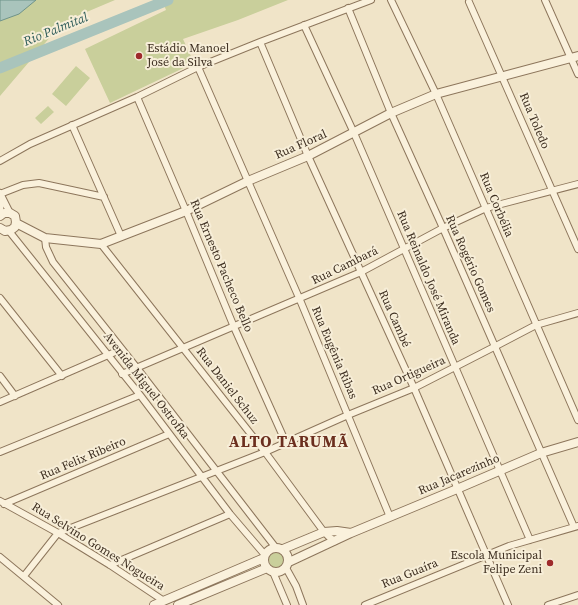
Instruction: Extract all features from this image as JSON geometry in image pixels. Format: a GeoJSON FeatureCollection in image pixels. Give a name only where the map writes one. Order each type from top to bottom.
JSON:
{"type":"FeatureCollection","features":[{"type":"Feature","properties":{"kind":"street"},"geometry":{"type":"LineString","coordinates":[[0,161],[30,144],[136,97],[198,67],[371,0]]}},
{"type":"Feature","properties":{"kind":"street","name":"Rua Corbélia"},"geometry":{"type":"LineString","coordinates":[[391,0],[436,94],[578,420]]}},
{"type":"Feature","properties":{"kind":"street"},"geometry":{"type":"LineString","coordinates":[[545,0],[574,57],[578,74]]}},
{"type":"Feature","properties":{"kind":"street","name":"Rua Toledo"},"geometry":{"type":"LineString","coordinates":[[469,2],[578,249]]}},
{"type":"Feature","properties":{"kind":"street","name":"Rua Rogério Gomes"},"geometry":{"type":"LineString","coordinates":[[348,8],[391,114],[443,228],[541,453],[576,527]]}},
{"type":"Feature","properties":{"kind":"street","name":"Rua Reinaldo José Miranda"},"geometry":{"type":"LineString","coordinates":[[304,25],[354,133],[530,540]]}},
{"type":"Feature","properties":{"kind":"street","name":"Rua Cambé"},"geometry":{"type":"LineString","coordinates":[[260,42],[308,156],[414,388],[485,555],[508,605]]}},
{"type":"Feature","properties":{"kind":"street","name":"Rua Floral"},"geometry":{"type":"LineString","coordinates":[[16,223],[45,238],[101,244],[186,211],[248,181],[308,156],[391,114],[436,94],[502,75],[574,57]]}},
{"type":"Feature","properties":{"kind":"street","name":"Rua Eugênia Ribas"},"geometry":{"type":"LineString","coordinates":[[198,67],[300,300],[390,517]]}},
{"type":"Feature","properties":{"kind":"street","name":"Rua Ernesto Pacheco Bello"},"geometry":{"type":"LineString","coordinates":[[136,97],[186,211],[234,327],[286,443]]}},
{"type":"Feature","properties":{"kind":"street"},"geometry":{"type":"LineString","coordinates":[[72,125],[121,236]]}},
{"type":"Feature","properties":{"kind":"street"},"geometry":{"type":"LineString","coordinates":[[0,194],[23,185],[39,183],[104,197]]}},
{"type":"Feature","properties":{"kind":"street","name":"Rua Cambará"},"geometry":{"type":"LineString","coordinates":[[122,374],[300,300],[361,272],[443,228],[486,208],[578,184]]}},
{"type":"Feature","properties":{"kind":"street"},"geometry":{"type":"LineString","coordinates":[[0,194],[10,213],[16,218],[15,227],[10,230]]}},
{"type":"Feature","properties":{"kind":"street"},"geometry":{"type":"LineString","coordinates":[[0,194],[0,215],[10,213]]}},
{"type":"Feature","properties":{"kind":"street","name":"Rua Floral"},"geometry":{"type":"LineString","coordinates":[[0,228],[3,230],[34,233]]}},
{"type":"Feature","properties":{"kind":"street","name":"Avenida Miguel Ostrofka"},"geometry":{"type":"LineString","coordinates":[[10,230],[265,557]]}},
{"type":"Feature","properties":{"kind":"street","name":"Avenida Miguel Ostrofka"},"geometry":{"type":"LineString","coordinates":[[45,238],[46,247],[53,262],[279,549]]}},
{"type":"Feature","properties":{"kind":"street","name":"Rua Daniel Schuz"},"geometry":{"type":"LineString","coordinates":[[101,244],[265,452],[324,532],[329,538],[335,541]]}},
{"type":"Feature","properties":{"kind":"street"},"geometry":{"type":"LineString","coordinates":[[0,298],[62,376]]}},
{"type":"Feature","properties":{"kind":"street","name":"Rua Ortigueira"},"geometry":{"type":"LineString","coordinates":[[58,532],[265,452],[348,415],[414,388],[536,325],[578,313]]}},
{"type":"Feature","properties":{"kind":"street"},"geometry":{"type":"LineString","coordinates":[[0,402],[109,356],[122,349]]}},
{"type":"Feature","properties":{"kind":"street"},"geometry":{"type":"LineString","coordinates":[[0,376],[15,396]]}},
{"type":"Feature","properties":{"kind":"street"},"geometry":{"type":"LineString","coordinates":[[0,452],[140,395]]}},
{"type":"Feature","properties":{"kind":"street","name":"Rua Felix Ribeiro"},"geometry":{"type":"LineString","coordinates":[[2,502],[170,434]]}},
{"type":"Feature","properties":{"kind":"street","name":"Rua Jacarezinho"},"geometry":{"type":"LineString","coordinates":[[287,565],[351,533],[457,490],[500,470],[541,453],[578,442]]}},
{"type":"Feature","properties":{"kind":"street","name":"Rua Selvino Gomes Nogueira"},"geometry":{"type":"LineString","coordinates":[[2,502],[58,532],[164,601]]}},
{"type":"Feature","properties":{"kind":"street"},"geometry":{"type":"LineString","coordinates":[[110,565],[230,514]]}},
{"type":"Feature","properties":{"kind":"street","name":"Rua Guaíra"},"geometry":{"type":"LineString","coordinates":[[365,605],[485,555],[576,527]]}},
{"type":"Feature","properties":{"kind":"street","name":"Rua Jacarezinho"},"geometry":{"type":"LineString","coordinates":[[279,549],[324,532],[337,531],[351,533]]}},
{"type":"Feature","properties":{"kind":"street"},"geometry":{"type":"LineString","coordinates":[[24,576],[58,532]]}},
{"type":"Feature","properties":{"kind":"street"},"geometry":{"type":"LineString","coordinates":[[287,605],[270,570],[264,563],[265,557],[270,550],[279,549],[287,554],[287,565],[303,605]]}},
{"type":"Feature","properties":{"kind":"street"},"geometry":{"type":"LineString","coordinates":[[0,557],[58,605]]}},
{"type":"Feature","properties":{"kind":"street"},"geometry":{"type":"LineString","coordinates":[[154,605],[265,557]]}},
{"type":"Feature","properties":{"kind":"street"},"geometry":{"type":"LineString","coordinates":[[178,605],[270,570],[280,572],[287,565]]}},
{"type":"Feature","properties":{"kind":"street"},"geometry":{"type":"LineString","coordinates":[[548,605],[578,595]]}},
{"type":"Feature","properties":{"kind":"green space"},"geometry":{"type":"Polygon","coordinates":[[[22,0],[115,0],[63,22],[0,96],[0,10],[22,0]]]}},
{"type":"Feature","properties":{"kind":"green space","name":"Estádio Manoel José da Silva"},"geometry":{"type":"Polygon","coordinates":[[[162,0],[288,0],[238,20],[183,39],[194,63],[110,103],[85,49],[166,10],[162,0]]]}},
{"type":"Feature","properties":{"kind":"green space"},"geometry":{"type":"Polygon","coordinates":[[[76,66],[90,78],[66,106],[52,94],[76,66]]]}},
{"type":"Feature","properties":{"kind":"green space"},"geometry":{"type":"Polygon","coordinates":[[[48,106],[54,112],[41,124],[35,118],[48,106]]]}},
{"type":"Feature","properties":{"kind":"green space"},"geometry":{"type":"Polygon","coordinates":[[[277,552],[283,554],[285,560],[283,566],[277,568],[271,566],[269,560],[271,554],[277,552]]]}},
{"type":"Feature","properties":{"kind":"water"},"geometry":{"type":"Polygon","coordinates":[[[0,0],[36,0],[19,14],[0,21],[0,0]]]}},
{"type":"Feature","properties":{"kind":"waterway","name":"Rio Palmital"},"geometry":{"type":"LineString","coordinates":[[0,68],[168,0]]}},
{"type":"Feature","properties":{"kind":"place","name":"Estádio Manoel José da Silva"},"geometry":{"type":"Point","coordinates":[139,56]}},
{"type":"Feature","properties":{"kind":"place","name":"Escola Municipal Felipe Zeni"},"geometry":{"type":"Point","coordinates":[550,563]}},
{"type":"Feature","properties":{"kind":"district","name":"ALTO TARUMÃ"},"geometry":{"type":"Point","coordinates":[289,443]}}]}
